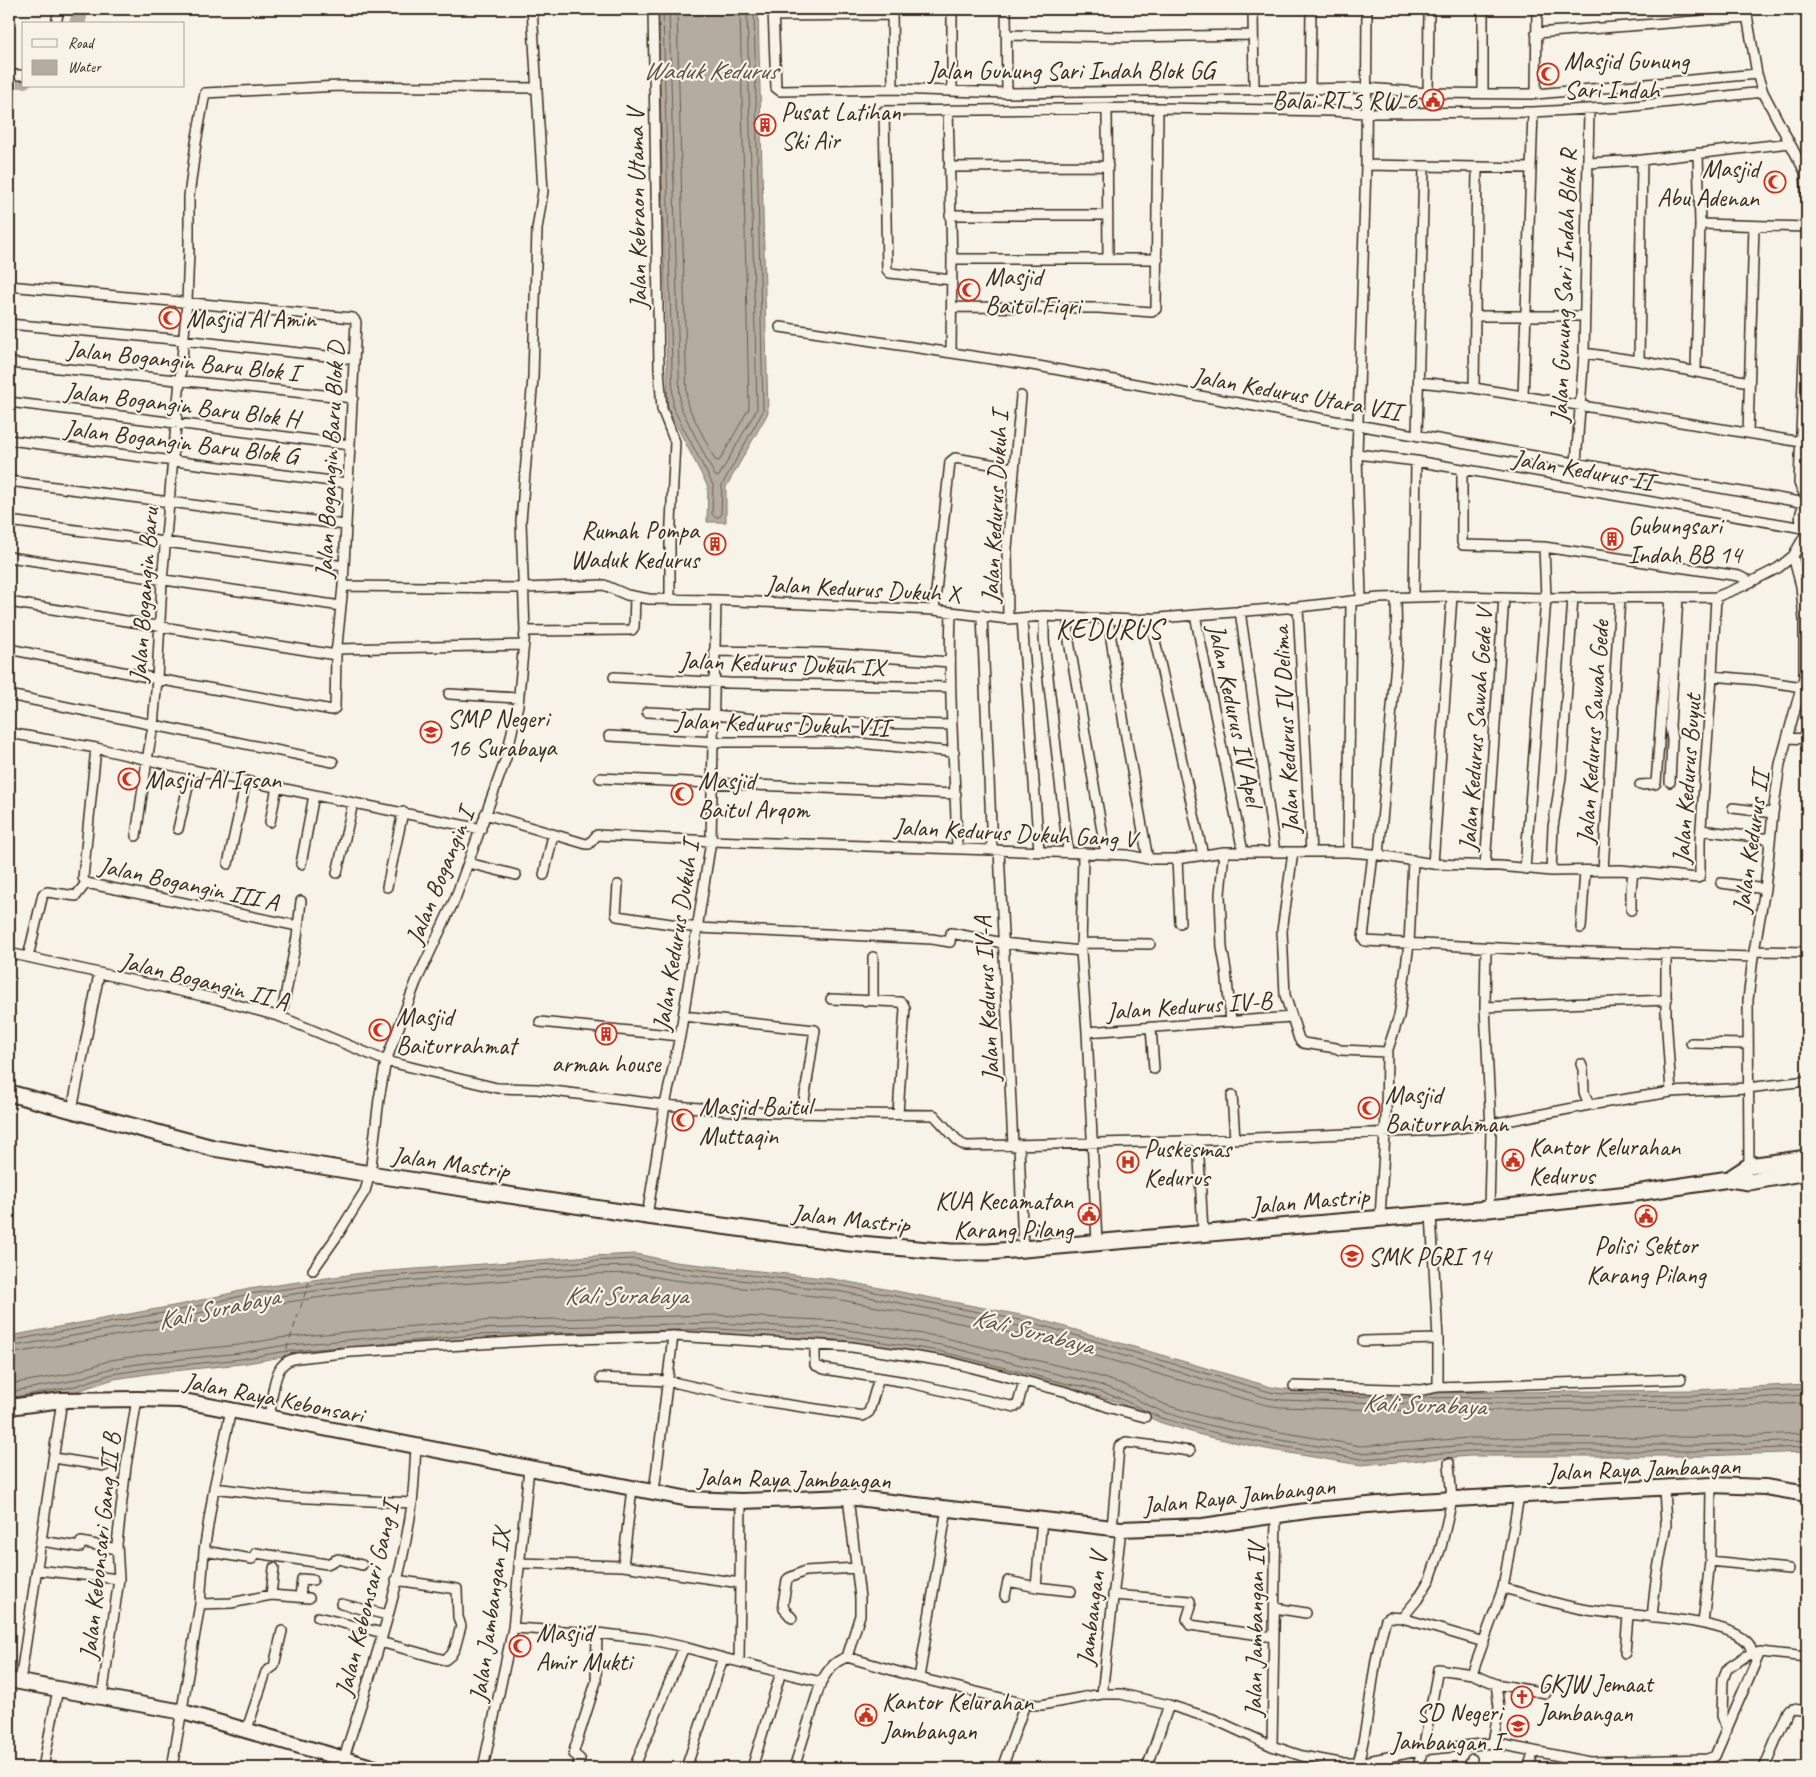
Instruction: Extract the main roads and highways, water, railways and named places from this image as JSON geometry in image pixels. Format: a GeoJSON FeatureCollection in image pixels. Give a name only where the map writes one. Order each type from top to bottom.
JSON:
{"type":"FeatureCollection","features":[{"type":"Feature","properties":{"kind":"main road","name":"Jalan Mastrip"},"geometry":{"type":"LineString","coordinates":[[9,1093],[213,1148],[647,1216],[882,1247],[950,1252],[988,1252],[1203,1232],[1489,1209],[1629,1194],[1729,1179],[1749,1182],[1807,1172]]}},
{"type":"Feature","properties":{"kind":"main road","name":"Jalan Mastrip"},"geometry":{"type":"LineString","coordinates":[[1729,1179],[1749,1166],[1807,1158]]}},
{"type":"Feature","properties":{"kind":"main road","name":"Jalan Raya Kebonsari"},"geometry":{"type":"LineString","coordinates":[[9,1407],[62,1400],[179,1400],[529,1468]]}},
{"type":"Feature","properties":{"kind":"main road","name":"Jalan Raya Jambangan"},"geometry":{"type":"LineString","coordinates":[[529,1468],[689,1499],[741,1501],[848,1496],[1116,1529],[1203,1526],[1332,1508],[1711,1485],[1765,1487],[1807,1494]]}},
{"type":"Feature","properties":{"kind":"main road"},"geometry":{"type":"LineString","coordinates":[[14,1681],[183,1712],[375,1768]]}},
{"type":"Feature","properties":{"kind":"water","name":"Waduk Kedurus"},"geometry":{"type":"Polygon","coordinates":[[[658,9],[758,9],[768,413],[726,487],[726,522],[707,522],[708,487],[668,409],[658,9]]]}},
{"type":"Feature","properties":{"kind":"water","name":"Kali Surabaya"},"geometry":{"type":"Polygon","coordinates":[[[636,1254],[675,1262],[833,1279],[1031,1317],[1283,1389],[1417,1393],[1695,1390],[1807,1384],[1807,1452],[1702,1456],[1470,1456],[1360,1465],[1266,1449],[1201,1435],[1159,1422],[1118,1402],[1082,1391],[938,1356],[839,1340],[716,1334],[472,1340],[282,1357],[241,1364],[114,1379],[74,1392],[9,1403],[9,1336],[184,1304],[249,1289],[362,1273],[636,1254]]]}},
{"type":"Feature","properties":{"kind":"waterway"},"geometry":{"type":"LineString","coordinates":[[78,22],[81,9]]}},
{"type":"Feature","properties":{"kind":"waterway"},"geometry":{"type":"LineString","coordinates":[[9,80],[22,80]]}},
{"type":"Feature","properties":{"kind":"place","name":"Masjid Gunung Sari Indah"},"geometry":{"type":"Point","coordinates":[1548,74]}},
{"type":"Feature","properties":{"kind":"place","name":"Balai RT 5 RW 6"},"geometry":{"type":"Point","coordinates":[1433,100]}},
{"type":"Feature","properties":{"kind":"place","name":"Pusat Latihan Ski Air"},"geometry":{"type":"Point","coordinates":[765,125]}},
{"type":"Feature","properties":{"kind":"place","name":"Masjid Abu Adenan"},"geometry":{"type":"Point","coordinates":[1775,182]}},
{"type":"Feature","properties":{"kind":"place","name":"Masjid Baitul Fiqri"},"geometry":{"type":"Point","coordinates":[969,290]}},
{"type":"Feature","properties":{"kind":"place","name":"Masjid Al Amin"},"geometry":{"type":"Point","coordinates":[170,318]}},
{"type":"Feature","properties":{"kind":"place","name":"Gubungsari Indah BB 14"},"geometry":{"type":"Point","coordinates":[1612,539]}},
{"type":"Feature","properties":{"kind":"place","name":"Rumah Pompa Waduk Kedurus"},"geometry":{"type":"Point","coordinates":[715,544]}},
{"type":"Feature","properties":{"kind":"place","name":"SMP Negeri 16 Surabaya"},"geometry":{"type":"Point","coordinates":[431,732]}},
{"type":"Feature","properties":{"kind":"place","name":"Masjid Al Iqsan"},"geometry":{"type":"Point","coordinates":[129,779]}},
{"type":"Feature","properties":{"kind":"place","name":"Masjid Baitul Arqom"},"geometry":{"type":"Point","coordinates":[682,794]}},
{"type":"Feature","properties":{"kind":"place","name":"Masjid Baiturrahmat"},"geometry":{"type":"Point","coordinates":[380,1030]}},
{"type":"Feature","properties":{"kind":"place","name":"arman house"},"geometry":{"type":"Point","coordinates":[606,1034]}},
{"type":"Feature","properties":{"kind":"place","name":"Masjid Baiturrahman"},"geometry":{"type":"Point","coordinates":[1369,1108]}},
{"type":"Feature","properties":{"kind":"place","name":"Masjid Baitul Muttaqin"},"geometry":{"type":"Point","coordinates":[683,1120]}},
{"type":"Feature","properties":{"kind":"place","name":"Kantor Kelurahan Kedurus"},"geometry":{"type":"Point","coordinates":[1513,1160]}},
{"type":"Feature","properties":{"kind":"place","name":"Puskesmas Kedurus"},"geometry":{"type":"Point","coordinates":[1128,1162]}},
{"type":"Feature","properties":{"kind":"place","name":"KUA Kecamatan Karang Pilang"},"geometry":{"type":"Point","coordinates":[1089,1214]}},
{"type":"Feature","properties":{"kind":"place","name":"Polisi Sektor Karang Pilang"},"geometry":{"type":"Point","coordinates":[1646,1216]}},
{"type":"Feature","properties":{"kind":"place","name":"SMK PGRI 14"},"geometry":{"type":"Point","coordinates":[1352,1256]}},
{"type":"Feature","properties":{"kind":"place","name":"Masjid Amir Mukti"},"geometry":{"type":"Point","coordinates":[520,1646]}},
{"type":"Feature","properties":{"kind":"place","name":"GKJW Jemaat Jambangan"},"geometry":{"type":"Point","coordinates":[1522,1697]}},
{"type":"Feature","properties":{"kind":"place","name":"Kantor Kelurahan Jambangan"},"geometry":{"type":"Point","coordinates":[866,1715]}},
{"type":"Feature","properties":{"kind":"place","name":"SD Negeri Jambangan I"},"geometry":{"type":"Point","coordinates":[1518,1726]}},
{"type":"Feature","properties":{"kind":"district","name":"KEDURUS"},"geometry":{"type":"Point","coordinates":[1109,628]}}]}
